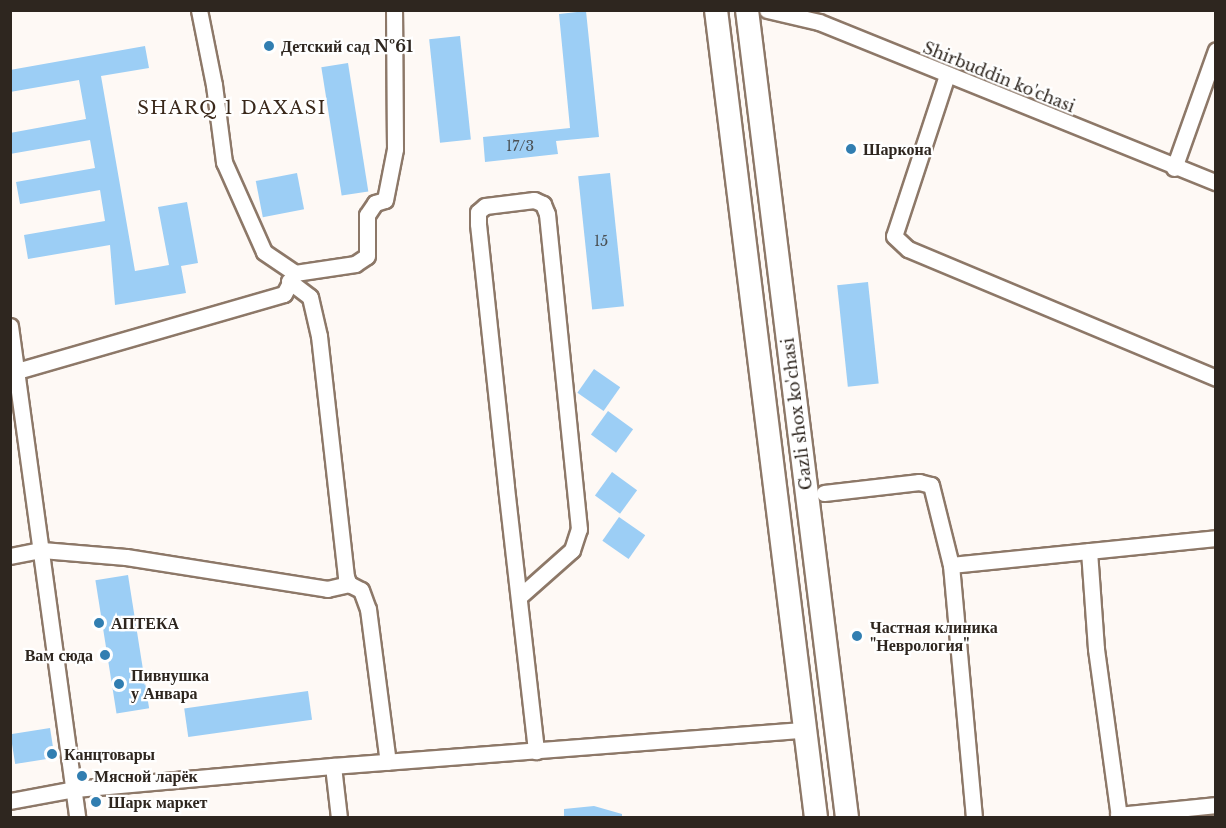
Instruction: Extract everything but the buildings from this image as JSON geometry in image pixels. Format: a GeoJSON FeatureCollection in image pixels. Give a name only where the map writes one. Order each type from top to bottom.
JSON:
{"type":"FeatureCollection","features":[{"type":"Feature","properties":{"kind":"highway","name":"Gazli shox ko'chasi"},"geometry":{"type":"LineString","coordinates":[[716,10],[816,818]]}},
{"type":"Feature","properties":{"kind":"highway","name":"Gazli shox ko'chasi"},"geometry":{"type":"LineString","coordinates":[[747,10],[847,818]]}},
{"type":"Feature","properties":{"kind":"street"},"geometry":{"type":"LineString","coordinates":[[199,10],[214,85],[224,162],[264,252],[310,297],[319,336],[349,584]]}},
{"type":"Feature","properties":{"kind":"street"},"geometry":{"type":"LineString","coordinates":[[292,277],[355,264],[367,256],[367,214],[375,203],[385,200],[396,149],[394,10]]}},
{"type":"Feature","properties":{"kind":"street","name":"Shirbuddin ko'chasi"},"geometry":{"type":"LineString","coordinates":[[767,10],[819,22],[1174,168],[1215,182]]}},
{"type":"Feature","properties":{"kind":"street"},"geometry":{"type":"LineString","coordinates":[[1174,168],[1215,50]]}},
{"type":"Feature","properties":{"kind":"street"},"geometry":{"type":"LineString","coordinates":[[947,75],[894,236],[908,249],[1215,378]]}},
{"type":"Feature","properties":{"kind":"street"},"geometry":{"type":"LineString","coordinates":[[519,597],[572,550],[579,529],[547,214],[543,204],[534,200],[485,206],[478,212],[519,597],[536,751]]}},
{"type":"Feature","properties":{"kind":"street"},"geometry":{"type":"LineString","coordinates":[[15,373],[284,294],[292,277]]}},
{"type":"Feature","properties":{"kind":"street"},"geometry":{"type":"LineString","coordinates":[[10,326],[77,818]]}},
{"type":"Feature","properties":{"kind":"street"},"geometry":{"type":"LineString","coordinates":[[824,493],[919,482],[931,485],[951,565],[974,818]]}},
{"type":"Feature","properties":{"kind":"street"},"geometry":{"type":"LineString","coordinates":[[951,565],[1215,538]]}},
{"type":"Feature","properties":{"kind":"street"},"geometry":{"type":"LineString","coordinates":[[10,556],[42,550],[126,557],[327,589],[349,584],[362,590],[368,609],[388,762]]}},
{"type":"Feature","properties":{"kind":"street"},"geometry":{"type":"LineString","coordinates":[[1089,551],[1096,649],[1118,816],[1215,805]]}},
{"type":"Feature","properties":{"kind":"street"},"geometry":{"type":"LineString","coordinates":[[10,801],[74,789],[333,766],[805,730]]}},
{"type":"Feature","properties":{"kind":"street"},"geometry":{"type":"LineString","coordinates":[[333,766],[339,818]]}},
{"type":"Feature","properties":{"kind":"place","name":"Детский сад №61"},"geometry":{"type":"Point","coordinates":[269,46]}},
{"type":"Feature","properties":{"kind":"place","name":"Шаркона"},"geometry":{"type":"Point","coordinates":[851,149]}},
{"type":"Feature","properties":{"kind":"place","name":"АПТЕКА"},"geometry":{"type":"Point","coordinates":[99,623]}},
{"type":"Feature","properties":{"kind":"place","name":"Частная клиника \"Неврология\""},"geometry":{"type":"Point","coordinates":[857,636]}},
{"type":"Feature","properties":{"kind":"place","name":"Вам сюда"},"geometry":{"type":"Point","coordinates":[105,655]}},
{"type":"Feature","properties":{"kind":"place","name":"Пивнушка у Анвара"},"geometry":{"type":"Point","coordinates":[119,684]}},
{"type":"Feature","properties":{"kind":"place","name":"Канцтовары"},"geometry":{"type":"Point","coordinates":[52,754]}},
{"type":"Feature","properties":{"kind":"place","name":"Мясной ларёк"},"geometry":{"type":"Point","coordinates":[82,776]}},
{"type":"Feature","properties":{"kind":"place","name":"Шарк маркет"},"geometry":{"type":"Point","coordinates":[96,802]}},
{"type":"Feature","properties":{"kind":"district","name":"SHARQ 1 DAXASI"},"geometry":{"type":"Point","coordinates":[232,108]}}]}
